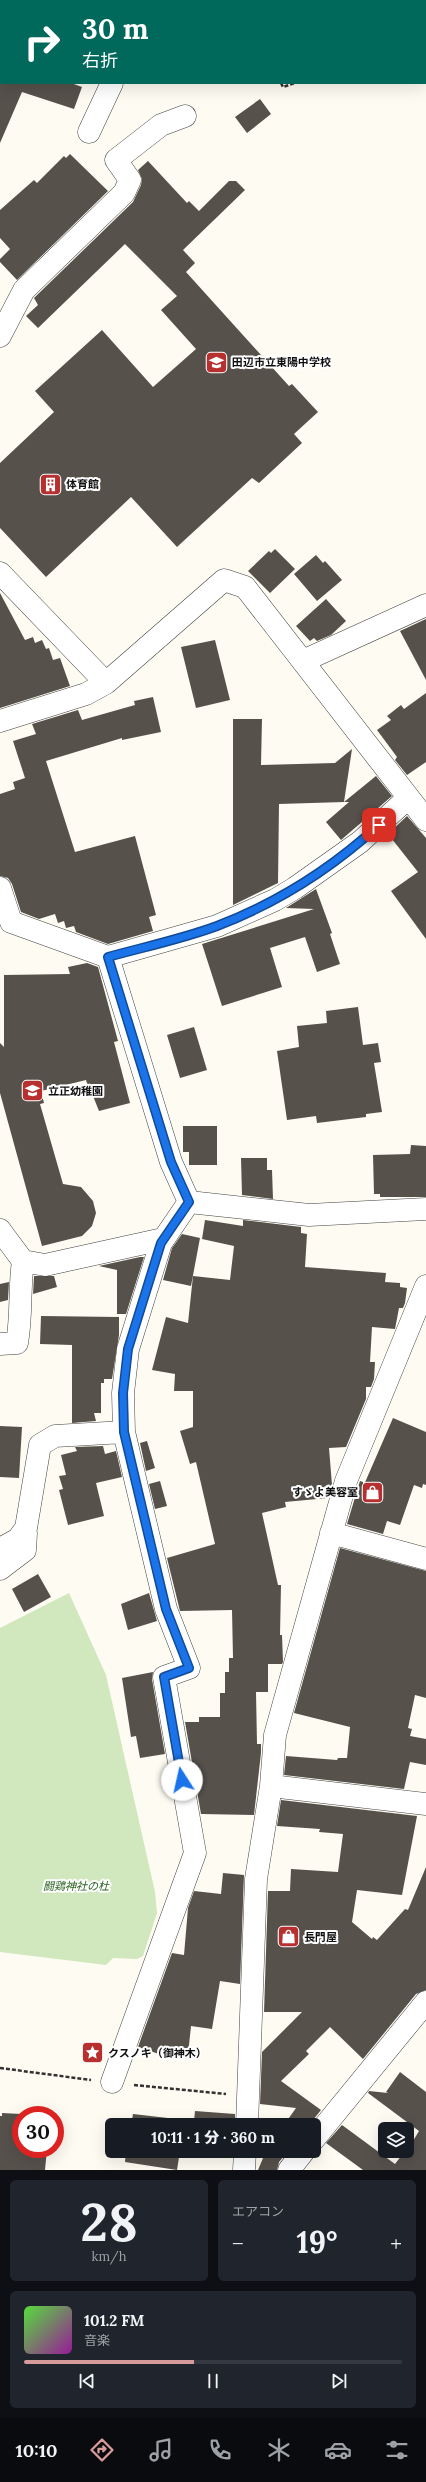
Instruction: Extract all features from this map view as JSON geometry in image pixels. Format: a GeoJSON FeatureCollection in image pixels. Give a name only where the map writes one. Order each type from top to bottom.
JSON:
{"type":"FeatureCollection","features":[{"type":"Feature","properties":{"kind":"street"},"geometry":{"type":"LineString","coordinates":[[89,132],[112,84]]}},
{"type":"Feature","properties":{"kind":"street"},"geometry":{"type":"LineString","coordinates":[[0,336],[24,290],[124,193],[130,180],[116,160],[161,125],[185,116]]}},
{"type":"Feature","properties":{"kind":"street"},"geometry":{"type":"LineString","coordinates":[[0,721],[86,694],[106,683],[224,580],[245,587],[426,820]]}},
{"type":"Feature","properties":{"kind":"street"},"geometry":{"type":"LineString","coordinates":[[4,582],[106,683]]}},
{"type":"Feature","properties":{"kind":"street"},"geometry":{"type":"LineString","coordinates":[[303,661],[426,605]]}},
{"type":"Feature","properties":{"kind":"street"},"geometry":{"type":"LineString","coordinates":[[0,888],[11,922],[108,957],[217,926],[275,900],[360,842],[408,798]]}},
{"type":"Feature","properties":{"kind":"street"},"geometry":{"type":"LineString","coordinates":[[108,957],[171,1162],[189,1202]]}},
{"type":"Feature","properties":{"kind":"street"},"geometry":{"type":"LineString","coordinates":[[189,1202],[309,1215],[426,1209]]}},
{"type":"Feature","properties":{"kind":"street"},"geometry":{"type":"LineString","coordinates":[[112,2082],[195,1853],[164,1677],[189,1668],[166,1609],[124,1432],[123,1393],[128,1349],[163,1239],[189,1202]]}},
{"type":"Feature","properties":{"kind":"street"},"geometry":{"type":"LineString","coordinates":[[0,1230],[23,1261],[45,1265],[163,1239]]}},
{"type":"Feature","properties":{"kind":"street"},"geometry":{"type":"LineString","coordinates":[[0,1344],[17,1343],[22,1314],[20,1284],[23,1261]]}},
{"type":"Feature","properties":{"kind":"street"},"geometry":{"type":"LineString","coordinates":[[247,2118],[256,1879],[271,1786],[275,1735],[346,1480],[420,1318],[426,1286]]}},
{"type":"Feature","properties":{"kind":"street"},"geometry":{"type":"LineString","coordinates":[[0,1569],[25,1550],[26,1528],[40,1445],[55,1436],[124,1432]]}},
{"type":"Feature","properties":{"kind":"street"},"geometry":{"type":"LineString","coordinates":[[0,1549],[18,1539],[26,1528]]}},
{"type":"Feature","properties":{"kind":"street"},"geometry":{"type":"LineString","coordinates":[[332,1533],[426,1559]]}},
{"type":"Feature","properties":{"kind":"street"},"geometry":{"type":"LineString","coordinates":[[271,1786],[426,1804]]}},
{"type":"Feature","properties":{"kind":"street"},"geometry":{"type":"LineString","coordinates":[[321,2130],[426,2002]]}},
{"type":"Feature","properties":{"kind":"street"},"geometry":{"type":"LineString","coordinates":[[244,2170],[245,2158]]}},
{"type":"Feature","properties":{"kind":"street"},"geometry":{"type":"LineString","coordinates":[[289,2170],[298,2158]]}},
{"type":"Feature","properties":{"kind":"path"},"geometry":{"type":"LineString","coordinates":[[282,84],[283,87],[292,84]]}},
{"type":"Feature","properties":{"kind":"green space","name":"闘鶏神社の杜"},"geometry":{"type":"Polygon","coordinates":[[[69,1593],[106,1675],[155,1892],[157,1913],[143,1956],[137,1959],[113,1958],[106,1965],[0,1952],[0,1628],[69,1593]]]}},
{"type":"Feature","properties":{"kind":"building"},"geometry":{"type":"Polygon","coordinates":[[[0,84],[74,84],[82,87],[74,109],[22,92],[0,143],[0,84]]]}},
{"type":"Feature","properties":{"kind":"building"},"geometry":{"type":"Polygon","coordinates":[[[260,99],[271,114],[247,133],[235,117],[260,99]]]}},
{"type":"Feature","properties":{"kind":"building"},"geometry":{"type":"Polygon","coordinates":[[[70,154],[108,191],[17,280],[0,262],[0,259],[10,249],[0,238],[0,210],[34,180],[37,183],[64,156],[66,158],[70,154]]]}},
{"type":"Feature","properties":{"kind":"building"},"geometry":{"type":"Polygon","coordinates":[[[148,161],[187,203],[189,201],[199,211],[229,181],[236,181],[245,190],[183,250],[195,263],[186,272],[289,386],[292,384],[318,412],[294,434],[302,443],[259,483],[252,478],[177,547],[131,497],[46,577],[0,528],[0,463],[54,412],[35,391],[102,330],[153,387],[196,349],[161,310],[177,296],[125,244],[38,328],[26,316],[38,305],[34,298],[133,202],[141,185],[142,179],[138,170],[148,161]]]}},
{"type":"Feature","properties":{"kind":"building"},"geometry":{"type":"Polygon","coordinates":[[[275,549],[295,569],[270,593],[248,571],[269,551],[271,553],[275,549]]]}},
{"type":"Feature","properties":{"kind":"building"},"geometry":{"type":"Polygon","coordinates":[[[316,555],[323,563],[325,561],[342,580],[317,601],[294,574],[316,555]]]}},
{"type":"Feature","properties":{"kind":"building"},"geometry":{"type":"Polygon","coordinates":[[[0,593],[25,640],[33,637],[35,643],[42,640],[46,649],[49,648],[53,660],[60,658],[70,686],[0,708],[0,593]]]}},
{"type":"Feature","properties":{"kind":"building"},"geometry":{"type":"Polygon","coordinates":[[[326,599],[346,621],[331,635],[317,641],[314,638],[310,641],[296,626],[326,599]]]}},
{"type":"Feature","properties":{"kind":"building"},"geometry":{"type":"Polygon","coordinates":[[[426,619],[426,680],[400,631],[426,619]]]}},
{"type":"Feature","properties":{"kind":"building"},"geometry":{"type":"Polygon","coordinates":[[[215,640],[230,700],[196,708],[181,647],[215,640]]]}},
{"type":"Feature","properties":{"kind":"building"},"geometry":{"type":"Polygon","coordinates":[[[426,693],[426,762],[407,775],[395,760],[397,757],[377,730],[391,720],[387,716],[401,705],[404,709],[426,693]]]}},
{"type":"Feature","properties":{"kind":"building"},"geometry":{"type":"Polygon","coordinates":[[[153,697],[161,732],[122,740],[122,738],[46,761],[75,852],[135,836],[156,915],[149,917],[153,931],[108,944],[76,932],[74,926],[66,928],[64,921],[58,923],[55,914],[39,919],[21,912],[12,884],[8,878],[0,876],[0,794],[15,789],[13,782],[25,778],[13,741],[36,734],[32,724],[78,710],[82,720],[135,705],[134,701],[153,697]]]}},
{"type":"Feature","properties":{"kind":"building"},"geometry":{"type":"Polygon","coordinates":[[[233,719],[262,719],[261,765],[335,763],[352,749],[344,802],[279,804],[278,883],[233,905],[233,719]]]}},
{"type":"Feature","properties":{"kind":"building"},"geometry":{"type":"Polygon","coordinates":[[[376,776],[392,796],[341,840],[326,822],[349,802],[344,802],[376,776]]]}},
{"type":"Feature","properties":{"kind":"building"},"geometry":{"type":"Polygon","coordinates":[[[407,816],[426,838],[426,939],[391,891],[418,872],[388,834],[407,816]]]}},
{"type":"Feature","properties":{"kind":"building"},"geometry":{"type":"Polygon","coordinates":[[[316,889],[332,933],[330,934],[340,964],[317,972],[305,937],[270,948],[282,987],[222,1006],[202,944],[314,909],[286,908],[316,889]]]}},
{"type":"Feature","properties":{"kind":"building"},"geometry":{"type":"Polygon","coordinates":[[[87,963],[98,967],[118,1041],[114,1042],[130,1103],[99,1111],[93,1096],[91,1097],[86,1080],[41,1091],[44,1103],[40,1104],[63,1184],[81,1187],[93,1201],[96,1213],[92,1226],[82,1236],[42,1246],[0,1093],[0,1043],[4,1047],[4,975],[70,974],[68,967],[87,963]]]}},
{"type":"Feature","properties":{"kind":"building"},"geometry":{"type":"Polygon","coordinates":[[[358,1007],[363,1045],[378,1043],[381,1062],[374,1063],[382,1112],[366,1114],[366,1117],[317,1123],[316,1116],[287,1120],[277,1051],[299,1047],[297,1026],[327,1023],[326,1011],[358,1007]]]}},
{"type":"Feature","properties":{"kind":"building"},"geometry":{"type":"Polygon","coordinates":[[[194,1027],[207,1070],[180,1078],[167,1035],[194,1027]]]}},
{"type":"Feature","properties":{"kind":"building"},"geometry":{"type":"Polygon","coordinates":[[[183,1126],[217,1126],[217,1165],[189,1165],[189,1152],[183,1152],[183,1126]]]}},
{"type":"Feature","properties":{"kind":"building"},"geometry":{"type":"Polygon","coordinates":[[[411,1145],[426,1146],[426,1197],[380,1197],[380,1194],[374,1194],[373,1155],[410,1154],[411,1145]]]}},
{"type":"Feature","properties":{"kind":"building"},"geometry":{"type":"Polygon","coordinates":[[[241,1158],[267,1158],[267,1170],[272,1170],[273,1199],[242,1195],[241,1158]]]}},
{"type":"Feature","properties":{"kind":"building"},"geometry":{"type":"Polygon","coordinates":[[[205,1220],[243,1226],[243,1220],[301,1227],[301,1233],[307,1234],[305,1267],[386,1273],[385,1282],[400,1283],[400,1287],[407,1288],[405,1303],[403,1308],[399,1308],[395,1329],[372,1327],[370,1362],[375,1362],[374,1379],[371,1387],[366,1387],[366,1399],[346,1447],[329,1448],[332,1485],[328,1498],[285,1502],[286,1507],[262,1513],[278,1585],[281,1585],[280,1635],[282,1635],[283,1662],[282,1664],[268,1664],[268,1692],[256,1692],[257,1744],[261,1744],[261,1753],[254,1815],[201,1814],[185,1722],[199,1722],[199,1717],[220,1717],[220,1693],[225,1693],[225,1672],[229,1672],[229,1658],[233,1658],[232,1610],[180,1611],[167,1558],[215,1544],[196,1462],[190,1464],[180,1431],[193,1427],[193,1391],[174,1391],[175,1374],[152,1370],[166,1317],[188,1323],[193,1276],[230,1280],[234,1246],[202,1239],[205,1220]]]}},
{"type":"Feature","properties":{"kind":"building"},"geometry":{"type":"Polygon","coordinates":[[[182,1234],[200,1238],[191,1286],[163,1280],[172,1248],[182,1234]]]}},
{"type":"Feature","properties":{"kind":"building"},"geometry":{"type":"Polygon","coordinates":[[[144,1257],[126,1314],[117,1314],[117,1270],[99,1266],[144,1257]]]}},
{"type":"Feature","properties":{"kind":"building"},"geometry":{"type":"Polygon","coordinates":[[[34,1276],[54,1276],[57,1287],[33,1294],[34,1276]]]}},
{"type":"Feature","properties":{"kind":"building"},"geometry":{"type":"Polygon","coordinates":[[[9,1282],[8,1300],[0,1302],[0,1284],[9,1282]]]}},
{"type":"Feature","properties":{"kind":"building"},"geometry":{"type":"Polygon","coordinates":[[[41,1316],[119,1317],[119,1335],[112,1379],[104,1379],[104,1383],[101,1383],[101,1413],[94,1413],[96,1421],[72,1423],[72,1345],[40,1344],[41,1316]]]}},
{"type":"Feature","properties":{"kind":"building"},"geometry":{"type":"Polygon","coordinates":[[[393,1418],[426,1432],[426,1485],[423,1484],[422,1488],[414,1485],[400,1525],[387,1521],[383,1534],[347,1524],[360,1481],[363,1482],[363,1487],[393,1418]]]}},
{"type":"Feature","properties":{"kind":"building"},"geometry":{"type":"Polygon","coordinates":[[[0,1426],[22,1427],[19,1478],[0,1477],[0,1426]]]}},
{"type":"Feature","properties":{"kind":"building"},"geometry":{"type":"Polygon","coordinates":[[[147,1441],[155,1468],[146,1471],[140,1443],[147,1441]]]}},
{"type":"Feature","properties":{"kind":"building"},"geometry":{"type":"Polygon","coordinates":[[[103,1446],[105,1454],[116,1451],[122,1477],[96,1483],[104,1516],[68,1525],[59,1490],[63,1489],[59,1476],[66,1475],[61,1455],[77,1451],[75,1447],[103,1446]]]}},
{"type":"Feature","properties":{"kind":"building"},"geometry":{"type":"Polygon","coordinates":[[[160,1481],[167,1506],[155,1509],[149,1484],[160,1481]]]}},
{"type":"Feature","properties":{"kind":"building"},"geometry":{"type":"Polygon","coordinates":[[[340,1548],[426,1571],[426,1698],[415,1695],[408,1728],[412,1729],[410,1736],[426,1739],[426,1765],[410,1762],[404,1789],[284,1775],[286,1756],[337,1760],[338,1758],[347,1758],[350,1727],[294,1713],[340,1548]]]}},
{"type":"Feature","properties":{"kind":"building"},"geometry":{"type":"Polygon","coordinates":[[[38,1574],[51,1597],[24,1612],[12,1589],[38,1574]]]}},
{"type":"Feature","properties":{"kind":"building"},"geometry":{"type":"Polygon","coordinates":[[[149,1593],[157,1621],[128,1630],[121,1604],[149,1593]]]}},
{"type":"Feature","properties":{"kind":"building"},"geometry":{"type":"Polygon","coordinates":[[[153,1672],[152,1679],[165,1754],[140,1758],[136,1736],[131,1737],[122,1678],[153,1672]]]}},
{"type":"Feature","properties":{"kind":"building"},"geometry":{"type":"Polygon","coordinates":[[[281,1800],[417,1816],[402,1895],[357,1890],[352,1922],[372,1939],[373,1937],[377,1940],[405,1909],[408,1910],[426,1867],[426,1990],[416,1994],[363,2059],[330,2027],[306,2051],[309,2054],[281,2081],[321,2110],[315,2118],[289,2118],[296,2108],[260,2104],[262,2052],[302,2012],[264,2012],[268,1891],[290,1891],[291,1869],[338,1872],[343,1834],[319,1832],[320,1829],[277,1826],[281,1800]]]}},
{"type":"Feature","properties":{"kind":"building"},"geometry":{"type":"Polygon","coordinates":[[[223,1873],[244,1875],[240,1984],[220,1981],[212,2029],[191,2026],[188,2055],[163,2052],[162,2055],[138,2047],[172,1953],[184,1955],[188,1908],[194,1891],[221,1894],[223,1873]]]}},
{"type":"Feature","properties":{"kind":"building"},"geometry":{"type":"Polygon","coordinates":[[[400,2072],[426,2092],[426,2170],[363,2170],[326,2143],[342,2125],[378,2151],[378,2158],[387,2158],[395,2164],[400,2158],[414,2158],[414,2139],[419,2131],[414,2127],[414,2122],[407,2122],[368,2093],[369,2091],[388,2093],[386,2092],[400,2072]]]}},
{"type":"Feature","properties":{"kind":"building"},"geometry":{"type":"Polygon","coordinates":[[[195,2111],[235,2114],[235,2118],[194,2118],[195,2111]]]}},
{"type":"Feature","properties":{"kind":"building"},"geometry":{"type":"Polygon","coordinates":[[[2,2113],[12,2114],[12,2158],[46,2158],[45,2170],[0,2170],[0,2116],[2,2116],[2,2113]]]}},
{"type":"Feature","properties":{"kind":"building"},"geometry":{"type":"Polygon","coordinates":[[[133,2114],[168,2118],[132,2118],[133,2114]]]}},
{"type":"Feature","properties":{"kind":"building"},"geometry":{"type":"Polygon","coordinates":[[[125,2158],[179,2158],[177,2170],[125,2162],[125,2158]]]}},
{"type":"Feature","properties":{"kind":"building"},"geometry":{"type":"Polygon","coordinates":[[[263,2158],[282,2158],[279,2162],[277,2170],[258,2170],[263,2158]]]}},
{"type":"Feature","properties":{"kind":"place","name":"田辺市立東陽中学校"},"geometry":{"type":"Point","coordinates":[217,362]}},
{"type":"Feature","properties":{"kind":"place","name":"体育館"},"geometry":{"type":"Point","coordinates":[51,484]}},
{"type":"Feature","properties":{"kind":"place","name":"立正幼稚園"},"geometry":{"type":"Point","coordinates":[32,1091]}},
{"type":"Feature","properties":{"kind":"place","name":"すゞよ美容室"},"geometry":{"type":"Point","coordinates":[373,1492]}},
{"type":"Feature","properties":{"kind":"place","name":"長門屋"},"geometry":{"type":"Point","coordinates":[289,1937]}},
{"type":"Feature","properties":{"kind":"place","name":"クスノキ（御神木）"},"geometry":{"type":"Point","coordinates":[93,2053]}},
{"type":"Feature","properties":{"kind":"route"},"geometry":{"type":"LineString","coordinates":[[182,1780],[164,1677],[189,1668],[166,1609],[124,1432],[123,1393],[128,1349],[161,1243],[189,1202],[171,1162],[108,957],[217,926],[275,900],[295,888],[360,842],[379,825]]}}]}
